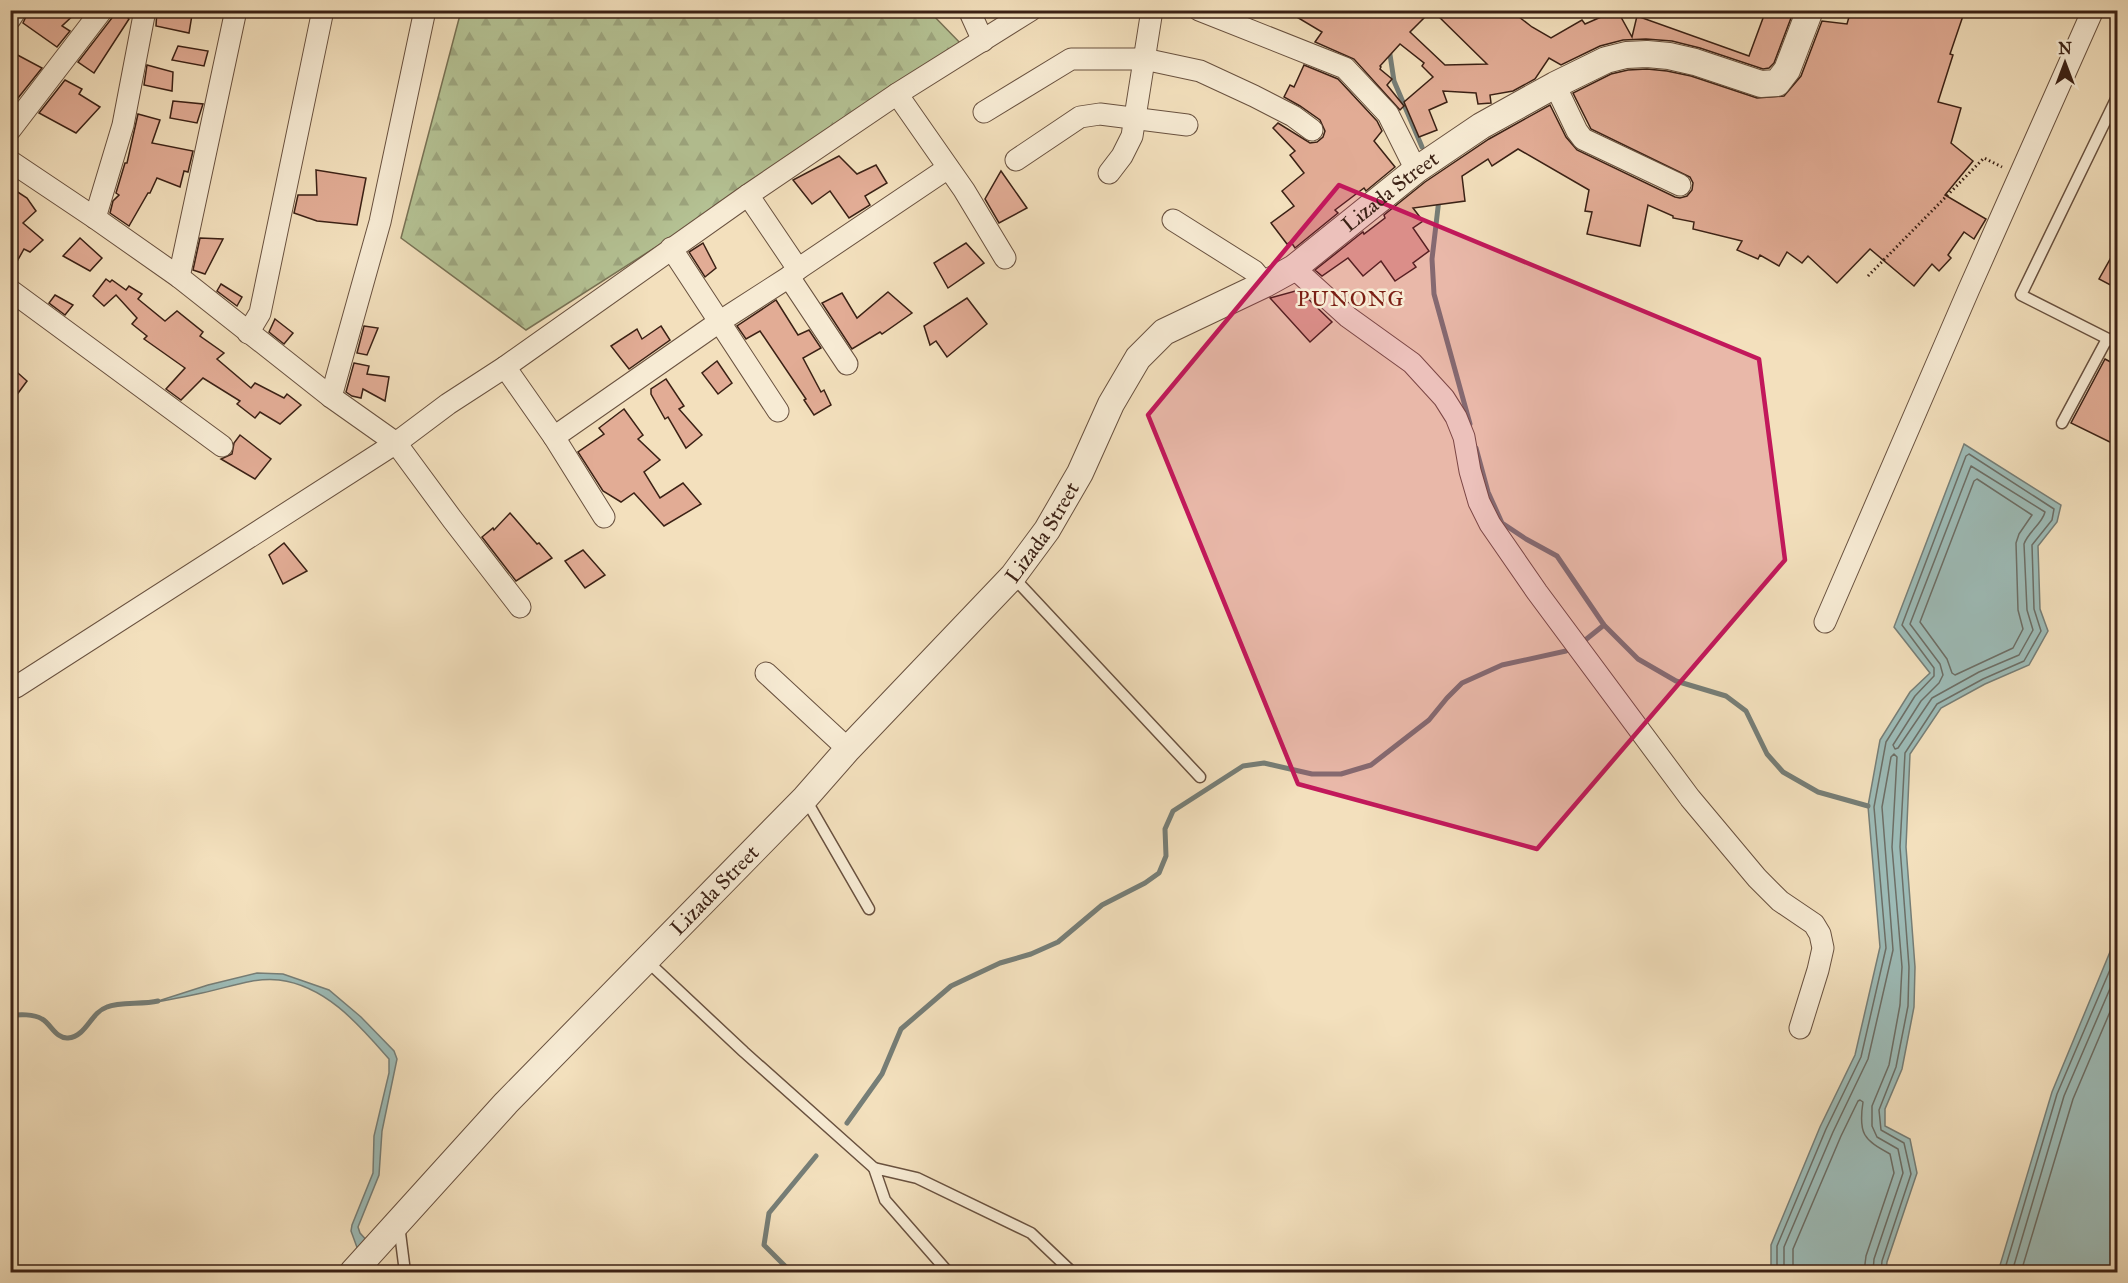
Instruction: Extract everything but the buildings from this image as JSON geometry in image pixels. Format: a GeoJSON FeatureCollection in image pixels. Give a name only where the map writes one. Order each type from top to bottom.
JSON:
{"type":"FeatureCollection","features":[{"type":"Feature","properties":{"kind":"street"},"geometry":{"type":"LineString","coordinates":[[10,19],[16,10]]}},
{"type":"Feature","properties":{"kind":"street"},"geometry":{"type":"LineString","coordinates":[[10,130],[102,10]]}},
{"type":"Feature","properties":{"kind":"street"},"geometry":{"type":"LineString","coordinates":[[95,218],[123,125],[145,10]]}},
{"type":"Feature","properties":{"kind":"street"},"geometry":{"type":"LineString","coordinates":[[179,277],[236,10]]}},
{"type":"Feature","properties":{"kind":"street"},"geometry":{"type":"LineString","coordinates":[[248,333],[260,314],[323,10]]}},
{"type":"Feature","properties":{"kind":"street"},"geometry":{"type":"LineString","coordinates":[[330,397],[380,222],[425,10]]}},
{"type":"Feature","properties":{"kind":"street"},"geometry":{"type":"LineString","coordinates":[[969,10],[983,41]]}},
{"type":"Feature","properties":{"kind":"street"},"geometry":{"type":"LineString","coordinates":[[16,687],[396,443],[448,404],[505,367],[748,195],[897,94],[1031,10]]}},
{"type":"Feature","properties":{"kind":"street"},"geometry":{"type":"LineString","coordinates":[[1109,173],[1122,156],[1132,136],[1152,10]]}},
{"type":"Feature","properties":{"kind":"street"},"geometry":{"type":"LineString","coordinates":[[1199,10],[1345,68],[1388,114],[1416,170]]}},
{"type":"Feature","properties":{"kind":"street","name":"Lizada Street"},"geometry":{"type":"LineString","coordinates":[[353,1272],[506,1103],[805,798],[848,749],[1013,576],[1047,530],[1080,473],[1111,404],[1138,358],[1164,332],[1294,268],[1416,170],[1481,126],[1606,60],[1626,55],[1647,54],[1695,62],[1761,84],[1777,82],[1787,70],[1810,10]]}},
{"type":"Feature","properties":{"kind":"street"},"geometry":{"type":"LineString","coordinates":[[1825,622],[2093,10]]}},
{"type":"Feature","properties":{"kind":"street"},"geometry":{"type":"LineString","coordinates":[[984,112],[1071,59],[1143,59],[1200,71],[1293,116],[1312,130]]}},
{"type":"Feature","properties":{"kind":"street"},"geometry":{"type":"LineString","coordinates":[[1555,85],[1583,139],[1680,184]]}},
{"type":"Feature","properties":{"kind":"street"},"geometry":{"type":"LineString","coordinates":[[897,94],[948,168],[1005,258]]}},
{"type":"Feature","properties":{"kind":"street"},"geometry":{"type":"LineString","coordinates":[[1016,160],[1080,117],[1100,114],[1187,124]]}},
{"type":"Feature","properties":{"kind":"street"},"geometry":{"type":"LineString","coordinates":[[10,161],[179,277],[330,397],[396,443],[520,607]]}},
{"type":"Feature","properties":{"kind":"street"},"geometry":{"type":"LineString","coordinates":[[554,436],[948,168]]}},
{"type":"Feature","properties":{"kind":"street"},"geometry":{"type":"LineString","coordinates":[[748,195],[847,364]]}},
{"type":"Feature","properties":{"kind":"street"},"geometry":{"type":"LineString","coordinates":[[1173,220],[1254,271],[1265,284]]}},
{"type":"Feature","properties":{"kind":"street"},"geometry":{"type":"LineString","coordinates":[[671,248],[778,411]]}},
{"type":"Feature","properties":{"kind":"street"},"geometry":{"type":"LineString","coordinates":[[1294,268],[1348,317],[1412,363],[1444,398],[1456,417],[1464,437],[1479,502],[1490,524],[1537,592],[1690,798],[1780,901],[1814,924],[1820,934],[1822,948],[1818,970],[1800,1028]]}},
{"type":"Feature","properties":{"kind":"street"},"geometry":{"type":"LineString","coordinates":[[10,290],[222,446]]}},
{"type":"Feature","properties":{"kind":"street"},"geometry":{"type":"LineString","coordinates":[[505,367],[554,436],[604,517]]}},
{"type":"Feature","properties":{"kind":"street"},"geometry":{"type":"LineString","coordinates":[[766,673],[848,749]]}},
{"type":"Feature","properties":{"kind":"lane"},"geometry":{"type":"LineString","coordinates":[[2118,95],[2021,295],[2118,344]]}},
{"type":"Feature","properties":{"kind":"lane"},"geometry":{"type":"LineString","coordinates":[[2062,423],[2107,339]]}},
{"type":"Feature","properties":{"kind":"lane"},"geometry":{"type":"LineString","coordinates":[[1013,576],[1200,777]]}},
{"type":"Feature","properties":{"kind":"lane"},"geometry":{"type":"LineString","coordinates":[[805,798],[869,909]]}},
{"type":"Feature","properties":{"kind":"lane"},"geometry":{"type":"LineString","coordinates":[[645,959],[744,1052],[874,1168],[917,1178],[1031,1233],[1072,1272]]}},
{"type":"Feature","properties":{"kind":"lane"},"geometry":{"type":"LineString","coordinates":[[874,1168],[885,1200],[948,1272]]}},
{"type":"Feature","properties":{"kind":"lane"},"geometry":{"type":"LineString","coordinates":[[399,1222],[405,1272]]}},
{"type":"Feature","properties":{"kind":"path"},"geometry":{"type":"LineString","coordinates":[[1868,276],[1984,158],[2019,176]]}},
{"type":"Feature","properties":{"kind":"highlighted area"},"geometry":{"type":"Polygon","coordinates":[[[1339,185],[1759,359],[1785,560],[1537,849],[1298,784],[1148,415],[1339,185]]]}},
{"type":"Feature","properties":{"kind":"green space"},"geometry":{"type":"Polygon","coordinates":[[[461,11],[929,11],[966,49],[526,330],[401,238],[461,11]]]}},
{"type":"Feature","properties":{"kind":"water"},"geometry":{"type":"Polygon","coordinates":[[[1964,444],[2061,505],[2057,522],[2038,546],[2040,609],[2048,631],[2029,665],[1985,684],[1941,708],[1910,754],[1906,847],[1915,967],[1914,1007],[1902,1069],[1885,1109],[1885,1126],[1910,1139],[1917,1173],[1887,1262],[1886,1272],[1771,1272],[1771,1245],[1820,1127],[1855,1055],[1880,947],[1868,806],[1880,740],[1910,692],[1930,673],[1894,627],[1964,444]]]}},
{"type":"Feature","properties":{"kind":"water"},"geometry":{"type":"Polygon","coordinates":[[[2117,935],[2117,1272],[1998,1272],[2052,1092],[2117,935]]]}},
{"type":"Feature","properties":{"kind":"water"},"geometry":{"type":"Polygon","coordinates":[[[257,973],[283,974],[329,990],[361,1017],[394,1051],[397,1059],[382,1131],[379,1175],[358,1227],[369,1243],[359,1253],[351,1231],[373,1173],[374,1136],[389,1073],[389,1059],[341,1009],[312,990],[296,984],[279,980],[260,980],[152,1003],[208,985],[257,973]]]}},
{"type":"Feature","properties":{"kind":"waterway"},"geometry":{"type":"LineString","coordinates":[[1389,48],[1394,81],[1422,147]]}},
{"type":"Feature","properties":{"kind":"waterway"},"geometry":{"type":"LineString","coordinates":[[1439,199],[1432,259],[1434,294],[1470,424]]}},
{"type":"Feature","properties":{"kind":"waterway"},"geometry":{"type":"LineString","coordinates":[[1476,448],[1488,492],[1502,523],[1557,556],[1604,625],[1638,659],[1676,681],[1726,696],[1746,711],[1767,754],[1783,772],[1818,792],[1868,806]]}},
{"type":"Feature","properties":{"kind":"waterway"},"geometry":{"type":"LineString","coordinates":[[1584,641],[1604,625]]}},
{"type":"Feature","properties":{"kind":"waterway"},"geometry":{"type":"LineString","coordinates":[[847,1123],[882,1074],[901,1029],[951,986],[1000,963],[1031,954],[1058,942],[1102,905],[1145,883],[1159,873],[1166,856],[1165,829],[1173,811],[1243,766],[1264,763],[1312,774],[1341,774],[1371,765],[1429,720],[1462,683],[1502,665],[1566,651]]}},
{"type":"Feature","properties":{"kind":"waterway"},"geometry":{"type":"LineString","coordinates":[[10,1016],[39,1017],[57,1034],[68,1038],[80,1033],[96,1014],[107,1007],[158,1001]]}},
{"type":"Feature","properties":{"kind":"waterway"},"geometry":{"type":"LineString","coordinates":[[10,1050],[10,1058]]}},
{"type":"Feature","properties":{"kind":"waterway"},"geometry":{"type":"LineString","coordinates":[[791,1272],[764,1245],[769,1213],[816,1156]]}},
{"type":"Feature","properties":{"kind":"district","name":"PUNONG"},"geometry":{"type":"Point","coordinates":[1351,298]}}]}
